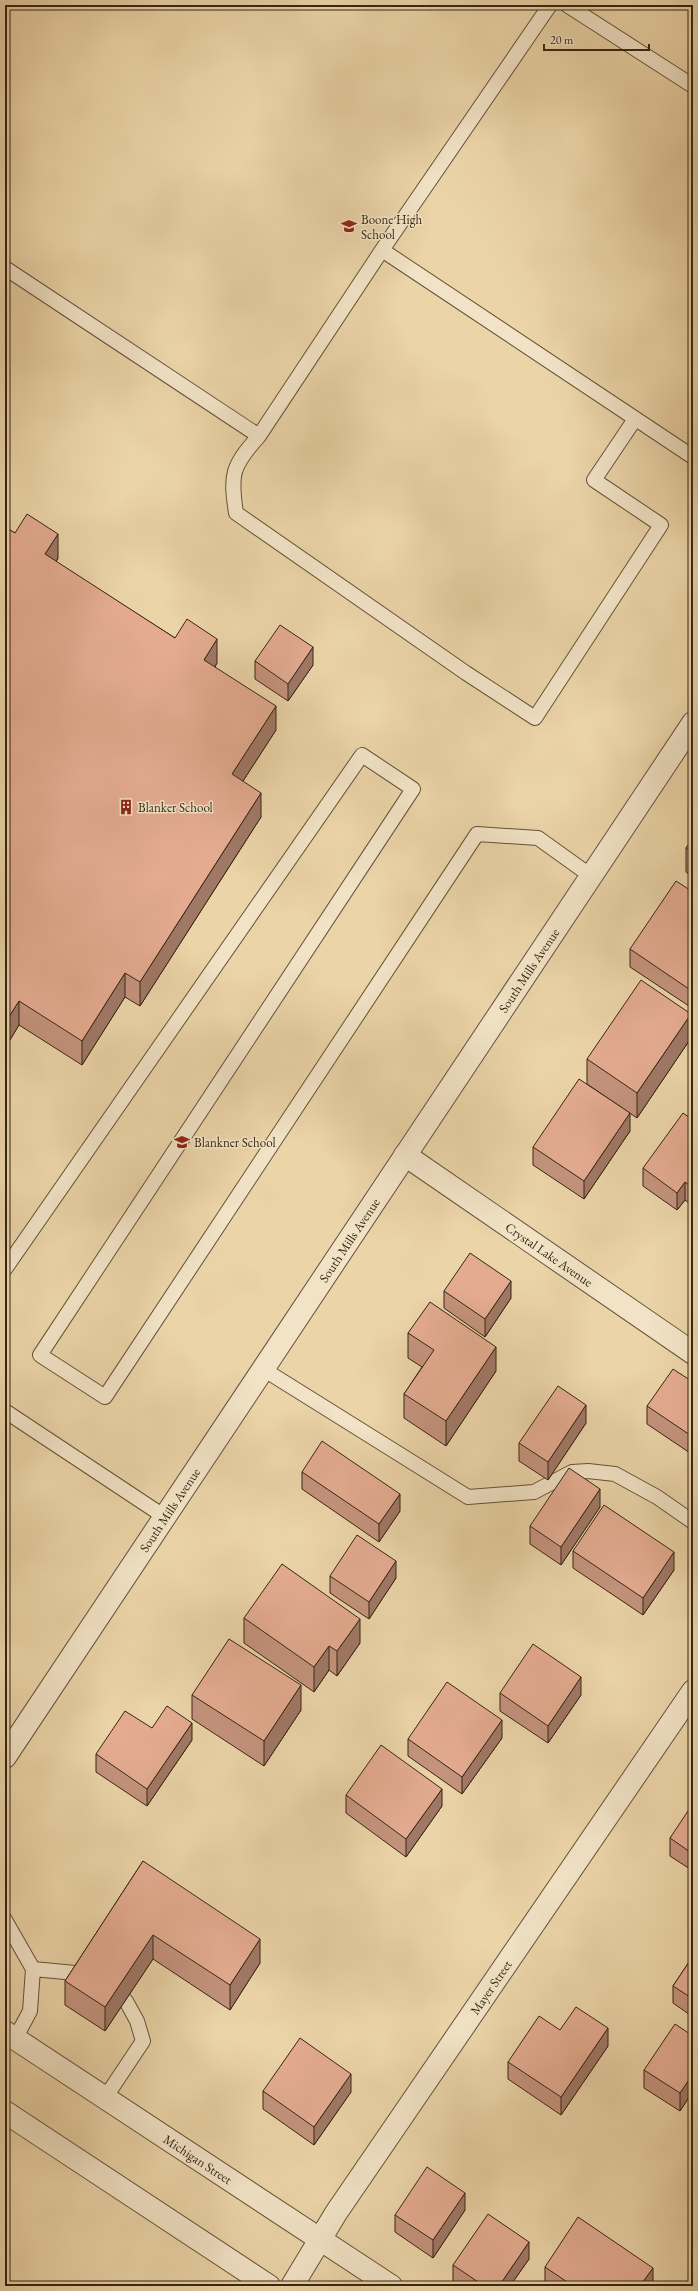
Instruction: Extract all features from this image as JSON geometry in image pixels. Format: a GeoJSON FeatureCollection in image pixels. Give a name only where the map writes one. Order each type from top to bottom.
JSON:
{"type":"FeatureCollection","features":[{"type":"Feature","properties":{"kind":"street","name":"South Mills Avenue"},"geometry":{"type":"LineString","coordinates":[[5,1758],[693,723]]}},
{"type":"Feature","properties":{"kind":"street","name":"Crystal Lake Avenue"},"geometry":{"type":"LineString","coordinates":[[405,1155],[693,1353]]}},
{"type":"Feature","properties":{"kind":"street","name":"Mayer Street"},"geometry":{"type":"LineString","coordinates":[[292,2286],[344,2200],[693,1691]]}},
{"type":"Feature","properties":{"kind":"street","name":"Michigan Street"},"geometry":{"type":"LineString","coordinates":[[10,2035],[391,2286]]}},
{"type":"Feature","properties":{"kind":"street"},"geometry":{"type":"LineString","coordinates":[[5,2112],[269,2286]]}},
{"type":"Feature","properties":{"kind":"lane"},"geometry":{"type":"LineString","coordinates":[[550,5],[382,250],[259,436],[244,453],[234,469],[232,487],[236,513],[466,673],[535,718],[661,525],[594,480],[636,419]]}},
{"type":"Feature","properties":{"kind":"lane"},"geometry":{"type":"LineString","coordinates":[[567,5],[693,86]]}},
{"type":"Feature","properties":{"kind":"lane"},"geometry":{"type":"LineString","coordinates":[[382,250],[693,457]]}},
{"type":"Feature","properties":{"kind":"lane"},"geometry":{"type":"LineString","coordinates":[[5,268],[259,436]]}},
{"type":"Feature","properties":{"kind":"lane"},"geometry":{"type":"LineString","coordinates":[[5,1269],[362,754],[412,789],[40,1355],[106,1397],[477,834],[538,838],[591,876]]}},
{"type":"Feature","properties":{"kind":"lane"},"geometry":{"type":"LineString","coordinates":[[263,1369],[468,1497],[534,1492],[572,1472],[588,1471],[615,1474],[657,1497],[693,1522]]}},
{"type":"Feature","properties":{"kind":"lane"},"geometry":{"type":"LineString","coordinates":[[5,1411],[165,1517]]}},
{"type":"Feature","properties":{"kind":"lane"},"geometry":{"type":"LineString","coordinates":[[5,1920],[33,1969],[30,2011],[10,2035]]}},
{"type":"Feature","properties":{"kind":"lane"},"geometry":{"type":"LineString","coordinates":[[33,1969],[86,1974]]}},
{"type":"Feature","properties":{"kind":"lane"},"geometry":{"type":"LineString","coordinates":[[105,2098],[143,2041],[137,2021],[126,2001]]}},
{"type":"Feature","properties":{"kind":"building","name":"Blanker School"},"geometry":{"type":"Polygon","coordinates":[[[27,514],[58,534],[45,554],[175,638],[187,619],[217,639],[204,660],[276,706],[232,774],[261,793],[140,982],[125,973],[82,1041],[19,1001],[5,1023],[5,527],[15,533],[27,514]]]}},
{"type":"Feature","properties":{"kind":"building"},"geometry":{"type":"Polygon","coordinates":[[[280,625],[313,647],[288,684],[255,661],[280,625]]]}},
{"type":"Feature","properties":{"kind":"building"},"geometry":{"type":"Polygon","coordinates":[[[693,838],[693,852],[686,848],[693,838]]]}},
{"type":"Feature","properties":{"kind":"building"},"geometry":{"type":"Polygon","coordinates":[[[676,881],[693,892],[693,983],[689,989],[630,949],[676,881]]]}},
{"type":"Feature","properties":{"kind":"building"},"geometry":{"type":"Polygon","coordinates":[[[641,980],[691,1014],[637,1093],[587,1059],[641,980]]]}},
{"type":"Feature","properties":{"kind":"building"},"geometry":{"type":"Polygon","coordinates":[[[579,1079],[630,1113],[584,1181],[533,1147],[579,1079]]]}},
{"type":"Feature","properties":{"kind":"building"},"geometry":{"type":"Polygon","coordinates":[[[683,1113],[693,1120],[693,1188],[685,1182],[677,1193],[643,1168],[683,1113]]]}},
{"type":"Feature","properties":{"kind":"building"},"geometry":{"type":"Polygon","coordinates":[[[470,1253],[511,1281],[485,1319],[444,1291],[470,1253]]]}},
{"type":"Feature","properties":{"kind":"building"},"geometry":{"type":"Polygon","coordinates":[[[430,1302],[496,1347],[446,1421],[404,1394],[434,1350],[408,1333],[430,1302]]]}},
{"type":"Feature","properties":{"kind":"building"},"geometry":{"type":"Polygon","coordinates":[[[673,1369],[693,1382],[693,1437],[647,1406],[673,1369]]]}},
{"type":"Feature","properties":{"kind":"building"},"geometry":{"type":"Polygon","coordinates":[[[558,1386],[586,1405],[548,1462],[519,1443],[558,1386]]]}},
{"type":"Feature","properties":{"kind":"building"},"geometry":{"type":"Polygon","coordinates":[[[322,1441],[400,1494],[379,1524],[302,1472],[322,1441]]]}},
{"type":"Feature","properties":{"kind":"building"},"geometry":{"type":"Polygon","coordinates":[[[569,1468],[600,1489],[561,1547],[530,1526],[569,1468]]]}},
{"type":"Feature","properties":{"kind":"building"},"geometry":{"type":"Polygon","coordinates":[[[604,1505],[674,1552],[643,1598],[573,1551],[604,1505]]]}},
{"type":"Feature","properties":{"kind":"building"},"geometry":{"type":"Polygon","coordinates":[[[357,1535],[396,1561],[369,1602],[330,1576],[357,1535]]]}},
{"type":"Feature","properties":{"kind":"building"},"geometry":{"type":"Polygon","coordinates":[[[282,1564],[360,1619],[337,1651],[329,1646],[314,1667],[244,1618],[282,1564]]]}},
{"type":"Feature","properties":{"kind":"building"},"geometry":{"type":"Polygon","coordinates":[[[229,1639],[301,1685],[264,1741],[192,1695],[229,1639]]]}},
{"type":"Feature","properties":{"kind":"building"},"geometry":{"type":"Polygon","coordinates":[[[533,1644],[581,1677],[548,1726],[500,1693],[533,1644]]]}},
{"type":"Feature","properties":{"kind":"building"},"geometry":{"type":"Polygon","coordinates":[[[447,1682],[502,1720],[462,1777],[408,1739],[447,1682]]]}},
{"type":"Feature","properties":{"kind":"building"},"geometry":{"type":"Polygon","coordinates":[[[167,1706],[192,1723],[147,1789],[96,1754],[125,1711],[152,1728],[167,1706]]]}},
{"type":"Feature","properties":{"kind":"building"},"geometry":{"type":"Polygon","coordinates":[[[381,1745],[442,1789],[406,1839],[346,1795],[381,1745]]]}},
{"type":"Feature","properties":{"kind":"building"},"geometry":{"type":"Polygon","coordinates":[[[690,1808],[693,1810],[693,1854],[670,1838],[690,1808]]]}},
{"type":"Feature","properties":{"kind":"building"},"geometry":{"type":"Polygon","coordinates":[[[143,1861],[260,1939],[230,1985],[153,1935],[105,2007],[65,1981],[143,1861]]]}},
{"type":"Feature","properties":{"kind":"building"},"geometry":{"type":"Polygon","coordinates":[[[693,1956],[693,1999],[673,1986],[693,1956]]]}},
{"type":"Feature","properties":{"kind":"building"},"geometry":{"type":"Polygon","coordinates":[[[576,2007],[608,2028],[561,2097],[508,2062],[539,2016],[560,2030],[576,2007]]]}},
{"type":"Feature","properties":{"kind":"building"},"geometry":{"type":"Polygon","coordinates":[[[675,2024],[693,2036],[693,2074],[680,2093],[644,2070],[675,2024]]]}},
{"type":"Feature","properties":{"kind":"building"},"geometry":{"type":"Polygon","coordinates":[[[300,2038],[351,2074],[314,2127],[263,2091],[300,2038]]]}},
{"type":"Feature","properties":{"kind":"building"},"geometry":{"type":"Polygon","coordinates":[[[427,2167],[465,2193],[433,2240],[395,2215],[427,2167]]]}},
{"type":"Feature","properties":{"kind":"building"},"geometry":{"type":"Polygon","coordinates":[[[488,2214],[529,2242],[499,2286],[484,2286],[453,2265],[488,2214]]]}},
{"type":"Feature","properties":{"kind":"building"},"geometry":{"type":"Polygon","coordinates":[[[578,2217],[653,2268],[640,2286],[573,2286],[545,2267],[578,2217]]]}},
{"type":"Feature","properties":{"kind":"place","name":"Boone High School"},"geometry":{"type":"Point","coordinates":[349,226]}},
{"type":"Feature","properties":{"kind":"place","name":"Blanker School"},"geometry":{"type":"Point","coordinates":[126,807]}},
{"type":"Feature","properties":{"kind":"place","name":"Blankner School"},"geometry":{"type":"Point","coordinates":[182,1142]}}]}
